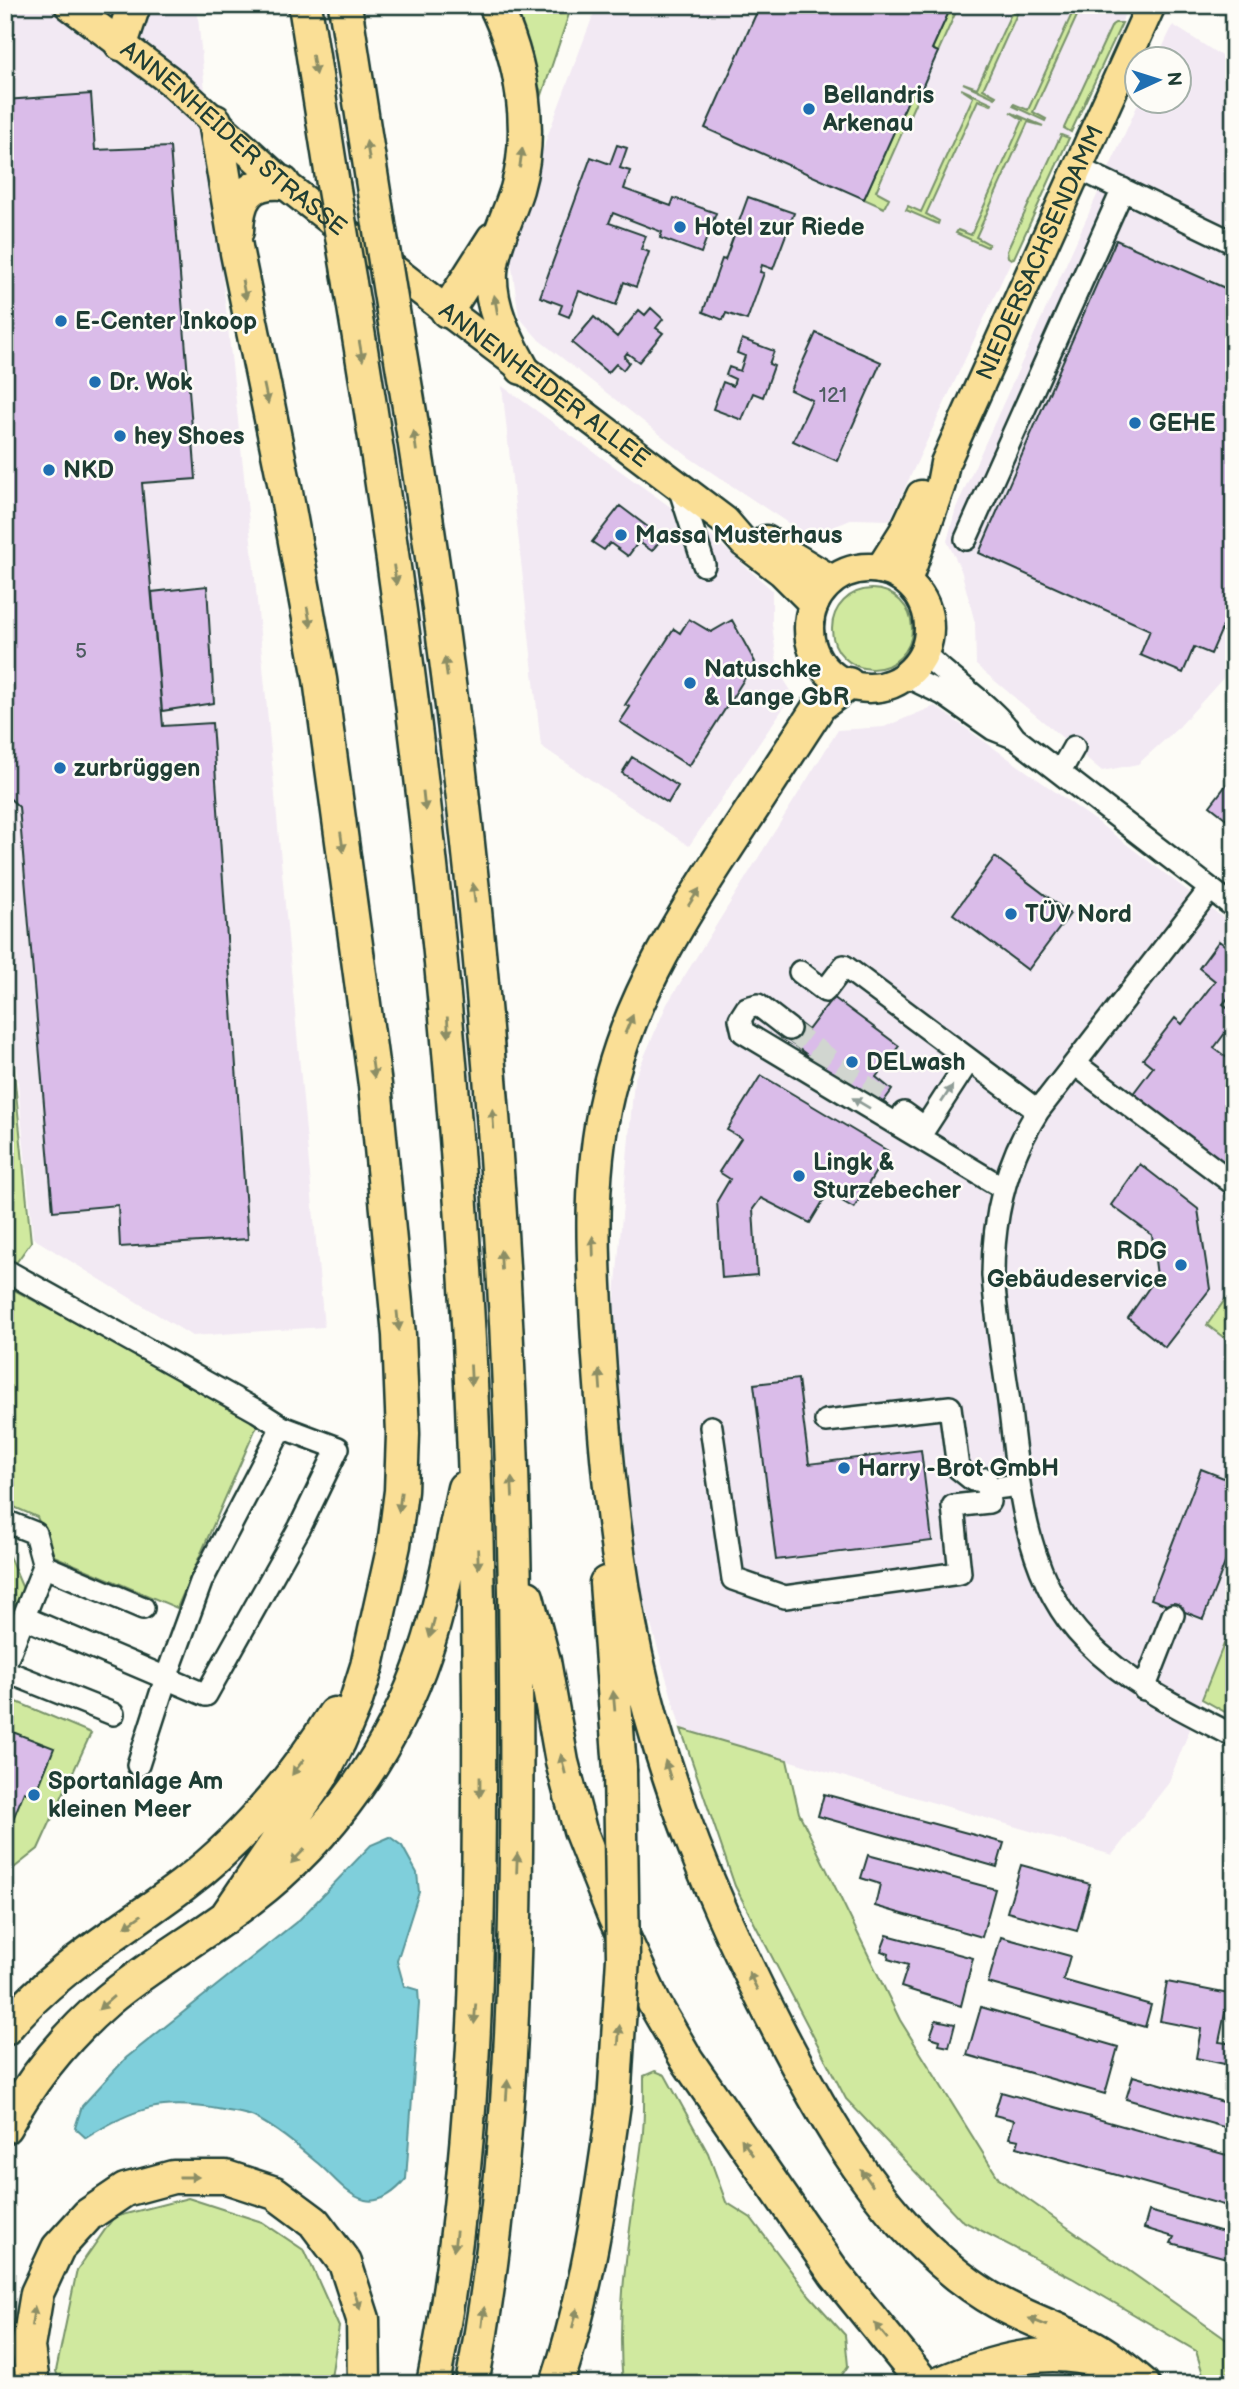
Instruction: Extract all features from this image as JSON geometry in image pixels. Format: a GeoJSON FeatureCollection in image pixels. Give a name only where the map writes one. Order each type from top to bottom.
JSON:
{"type":"FeatureCollection","features":[{"type":"Feature","properties":{"kind":"highway"},"geometry":{"type":"LineString","coordinates":[[121,44],[134,5]]}},
{"type":"Feature","properties":{"kind":"highway"},"geometry":{"type":"LineString","coordinates":[[305,5],[377,442],[405,646],[445,989],[467,1294],[479,1595],[480,1839],[476,2000],[466,2155],[445,2323],[433,2384]]}},
{"type":"Feature","properties":{"kind":"highway"},"geometry":{"type":"LineString","coordinates":[[345,5],[429,537],[463,796],[481,959],[498,1187],[516,1555],[518,1846],[512,2015],[501,2175],[481,2334],[471,2384]]}},
{"type":"Feature","properties":{"kind":"highway"},"geometry":{"type":"LineString","coordinates":[[495,5],[515,60],[523,97],[524,135],[517,187],[491,271],[495,312],[522,368]]}},
{"type":"Feature","properties":{"kind":"highway"},"geometry":{"type":"LineString","coordinates":[[215,121],[237,253],[286,492],[320,679],[376,1085],[399,1335],[403,1434],[401,1491],[394,1545],[363,1679],[340,1742],[321,1777],[225,1918]]}},
{"type":"Feature","properties":{"kind":"highway"},"geometry":{"type":"LineString","coordinates":[[237,253],[240,207],[247,192],[258,185],[283,183]]}},
{"type":"Feature","properties":{"kind":"highway"},"geometry":{"type":"LineString","coordinates":[[447,312],[504,223]]}},
{"type":"Feature","properties":{"kind":"highway"},"geometry":{"type":"LineString","coordinates":[[848,684],[820,705],[687,908],[641,996],[613,1072],[598,1143],[593,1205],[593,1252],[605,1445],[613,1525],[636,1658],[675,1794],[701,1865],[734,1942],[819,2104],[887,2206],[942,2263],[965,2282],[997,2302],[1101,2351],[1141,2382]]}},
{"type":"Feature","properties":{"kind":"highway"},"geometry":{"type":"LineString","coordinates":[[5,2127],[32,2081],[60,2046],[85,2021],[150,1969],[225,1918],[287,1867],[327,1825],[358,1786],[397,1720],[426,1650],[474,1442]]}},
{"type":"Feature","properties":{"kind":"highway"},"geometry":{"type":"LineString","coordinates":[[557,2384],[582,2292],[600,2203],[614,2103],[624,1958],[620,1769],[606,1605],[605,1445]]}},
{"type":"Feature","properties":{"kind":"highway"},"geometry":{"type":"LineString","coordinates":[[516,1555],[544,1661],[562,1762],[580,1830],[614,1916],[654,2003],[687,2060],[835,2274],[924,2384]]}},
{"type":"Feature","properties":{"kind":"highway"},"geometry":{"type":"LineString","coordinates":[[5,2029],[67,1968],[184,1884],[247,1828],[299,1766],[329,1721],[355,1676],[377,1622]]}},
{"type":"Feature","properties":{"kind":"highway"},"geometry":{"type":"LineString","coordinates":[[33,2384],[29,2347],[37,2293],[58,2248],[88,2215],[125,2190],[173,2177],[226,2177],[275,2193],[314,2222],[345,2263],[363,2319],[364,2384]]}},
{"type":"Feature","properties":{"kind":"highway"},"geometry":{"type":"LineString","coordinates":[[938,2384],[970,2371],[1024,2356],[1074,2356],[1113,2367],[1141,2382]]}},
{"type":"Feature","properties":{"kind":"main road","name":"ANNENHEIDER STRASSE"},"geometry":{"type":"LineString","coordinates":[[69,5],[169,80],[283,183],[364,247]]}},
{"type":"Feature","properties":{"kind":"main road","name":"NIEDERSACHSENDAMM"},"geometry":{"type":"LineString","coordinates":[[907,580],[941,484],[945,463],[1151,5]]}},
{"type":"Feature","properties":{"kind":"main road","name":"ANNENHEIDER ALLEE"},"geometry":{"type":"LineString","coordinates":[[364,247],[726,521],[750,530],[832,580]]}},
{"type":"Feature","properties":{"kind":"main road","name":"NIEDERSACHSENDAMM"},"geometry":{"type":"LineString","coordinates":[[880,569],[904,531],[930,476],[945,463]]}},
{"type":"Feature","properties":{"kind":"main road","name":"ANNENHEIDER ALLEE"},"geometry":{"type":"LineString","coordinates":[[726,521],[744,544],[782,572],[814,604]]}},
{"type":"Feature","properties":{"kind":"main road"},"geometry":{"type":"LineString","coordinates":[[854,569],[880,569],[907,580],[924,602],[928,615],[928,642],[916,666],[906,676],[888,685],[868,688],[848,684],[823,667],[814,653],[809,621],[821,591],[832,580],[854,569]]}},
{"type":"Feature","properties":{"kind":"street"},"geometry":{"type":"LineString","coordinates":[[1078,169],[1234,243]]}},
{"type":"Feature","properties":{"kind":"street"},"geometry":{"type":"LineString","coordinates":[[966,539],[1123,189]]}},
{"type":"Feature","properties":{"kind":"street"},"geometry":{"type":"LineString","coordinates":[[679,487],[704,565]]}},
{"type":"Feature","properties":{"kind":"street"},"geometry":{"type":"LineString","coordinates":[[924,653],[940,670],[1000,717],[1015,738]]}},
{"type":"Feature","properties":{"kind":"street"},"geometry":{"type":"LineString","coordinates":[[906,676],[943,694],[993,729],[1015,738],[1234,907]]}},
{"type":"Feature","properties":{"kind":"street"},"geometry":{"type":"LineString","coordinates":[[1060,772],[1074,747]]}},
{"type":"Feature","properties":{"kind":"street"},"geometry":{"type":"LineString","coordinates":[[1210,889],[1025,1131],[999,1201],[993,1275],[1025,1519],[1037,1560],[1055,1597],[1085,1640],[1144,1689],[1234,1736]]}},
{"type":"Feature","properties":{"kind":"street"},"geometry":{"type":"LineString","coordinates":[[800,972],[825,990],[844,966],[1038,1111]]}},
{"type":"Feature","properties":{"kind":"street"},"geometry":{"type":"LineString","coordinates":[[789,1029],[758,1005],[747,1009],[740,1019],[743,1032],[1003,1188]]}},
{"type":"Feature","properties":{"kind":"street"},"geometry":{"type":"LineString","coordinates":[[884,1100],[925,1128],[969,1060]]}},
{"type":"Feature","properties":{"kind":"street"},"geometry":{"type":"LineString","coordinates":[[1075,1064],[1234,1184]]}},
{"type":"Feature","properties":{"kind":"street"},"geometry":{"type":"LineString","coordinates":[[5,1270],[282,1427],[338,1448],[300,1527],[206,1695],[25,1618]]}},
{"type":"Feature","properties":{"kind":"street"},"geometry":{"type":"LineString","coordinates":[[710,1427],[733,1579],[785,1597],[960,1573],[953,1506],[989,1502],[986,1479],[972,1480],[958,1468],[950,1407],[826,1421]]}},
{"type":"Feature","properties":{"kind":"street"},"geometry":{"type":"LineString","coordinates":[[138,1765],[201,1582],[282,1427]]}},
{"type":"Feature","properties":{"kind":"street"},"geometry":{"type":"LineString","coordinates":[[987,1489],[1019,1485]]}},
{"type":"Feature","properties":{"kind":"street"},"geometry":{"type":"LineString","coordinates":[[5,1521],[35,1533],[44,1566],[5,1664]]}},
{"type":"Feature","properties":{"kind":"street"},"geometry":{"type":"LineString","coordinates":[[44,1566],[143,1608]]}},
{"type":"Feature","properties":{"kind":"street"},"geometry":{"type":"LineString","coordinates":[[1144,1689],[1173,1615]]}},
{"type":"Feature","properties":{"kind":"street"},"geometry":{"type":"LineString","coordinates":[[5,1671],[113,1714]]}},
{"type":"Feature","properties":{"kind":"shaded area"},"geometry":{"type":"Polygon","coordinates":[[[5,5],[197,5],[220,254],[254,568],[324,1327],[192,1336],[33,1238],[5,950],[5,5]]]}},
{"type":"Feature","properties":{"kind":"shaded area"},"geometry":{"type":"Polygon","coordinates":[[[597,5],[1126,5],[1122,23],[890,520],[853,519],[809,537],[690,458],[539,340],[519,317],[511,260],[547,137],[597,5]]]}},
{"type":"Feature","properties":{"kind":"shaded area"},"geometry":{"type":"Polygon","coordinates":[[[1173,25],[1234,64],[1234,666],[1179,727],[1138,764],[1102,771],[976,665],[975,623],[961,570],[947,541],[956,508],[1133,116],[1194,116],[1194,46],[1163,46],[1173,25]]]}},
{"type":"Feature","properties":{"kind":"shaded area"},"geometry":{"type":"Polygon","coordinates":[[[502,386],[711,536],[772,590],[772,624],[778,670],[793,694],[689,846],[541,746],[502,386]]]}},
{"type":"Feature","properties":{"kind":"shaded area"},"geometry":{"type":"Polygon","coordinates":[[[935,706],[1092,818],[1234,926],[1234,1287],[1207,1325],[1234,1345],[1234,1619],[1168,1784],[1112,1855],[681,1729],[638,1580],[613,1318],[634,1080],[667,1004],[838,730],[884,727],[935,706]]]}},
{"type":"Feature","properties":{"kind":"green space"},"geometry":{"type":"Polygon","coordinates":[[[510,5],[572,5],[542,95],[510,5]]]}},
{"type":"Feature","properties":{"kind":"green space"},"geometry":{"type":"Polygon","coordinates":[[[952,5],[959,5],[938,52],[932,49],[952,5]]]}},
{"type":"Feature","properties":{"kind":"green space"},"geometry":{"type":"Polygon","coordinates":[[[1015,5],[1021,5],[983,89],[996,96],[995,98],[963,83],[977,88],[1015,5]]]}},
{"type":"Feature","properties":{"kind":"green space"},"geometry":{"type":"Polygon","coordinates":[[[1076,5],[1082,5],[1033,112],[1046,119],[1045,121],[1013,106],[1014,104],[1028,110],[1076,5]]]}},
{"type":"Feature","properties":{"kind":"green space"},"geometry":{"type":"Polygon","coordinates":[[[1115,23],[1122,23],[1071,132],[1064,128],[1115,23]]]}},
{"type":"Feature","properties":{"kind":"green space"},"geometry":{"type":"Polygon","coordinates":[[[914,87],[921,90],[876,191],[889,198],[884,208],[864,199],[914,87]]]}},
{"type":"Feature","properties":{"kind":"green space"},"geometry":{"type":"Polygon","coordinates":[[[961,89],[992,103],[991,105],[978,100],[926,214],[939,221],[938,224],[906,210],[908,206],[921,212],[973,97],[961,89]]]}},
{"type":"Feature","properties":{"kind":"green space"},"geometry":{"type":"Polygon","coordinates":[[[1010,112],[1043,126],[1028,122],[976,237],[989,244],[987,247],[956,233],[958,230],[971,235],[1023,120],[1010,112]]]}},
{"type":"Feature","properties":{"kind":"green space"},"geometry":{"type":"Polygon","coordinates":[[[1061,135],[1069,138],[1014,258],[1011,259],[1007,251],[1061,135]]]}},
{"type":"Feature","properties":{"kind":"green space"},"geometry":{"type":"Polygon","coordinates":[[[872,589],[887,592],[900,601],[909,614],[912,629],[909,644],[900,657],[887,666],[872,669],[857,666],[844,657],[835,644],[832,629],[835,614],[844,601],[857,592],[872,589]]]}},
{"type":"Feature","properties":{"kind":"green space"},"geometry":{"type":"Polygon","coordinates":[[[5,983],[31,1242],[16,1263],[5,1257],[5,983]]]}},
{"type":"Feature","properties":{"kind":"green space"},"geometry":{"type":"Polygon","coordinates":[[[5,1285],[259,1421],[177,1608],[54,1556],[37,1517],[5,1503],[5,1285]]]}},
{"type":"Feature","properties":{"kind":"green space"},"geometry":{"type":"Polygon","coordinates":[[[1234,1287],[1234,1345],[1207,1325],[1234,1287]]]}},
{"type":"Feature","properties":{"kind":"green space"},"geometry":{"type":"Polygon","coordinates":[[[5,1552],[24,1591],[5,1635],[5,1552]]]}},
{"type":"Feature","properties":{"kind":"green space"},"geometry":{"type":"Polygon","coordinates":[[[1234,1619],[1234,1717],[1202,1699],[1234,1619]]]}},
{"type":"Feature","properties":{"kind":"green space","name":"Sportanlage Am kleinen Meer"},"geometry":{"type":"Polygon","coordinates":[[[5,1697],[91,1733],[38,1849],[5,1875],[5,1697]]]}},
{"type":"Feature","properties":{"kind":"green space"},"geometry":{"type":"Polygon","coordinates":[[[681,1729],[787,1760],[799,1813],[900,2020],[999,2179],[1234,2345],[1234,2384],[1206,2384],[1196,2351],[1072,2278],[961,2220],[846,2099],[735,1886],[681,1729]]]}},
{"type":"Feature","properties":{"kind":"green space"},"geometry":{"type":"Polygon","coordinates":[[[655,2071],[665,2075],[708,2153],[726,2202],[751,2218],[810,2296],[845,2335],[848,2366],[836,2384],[623,2384],[623,2292],[643,2133],[644,2076],[655,2071]]]}},
{"type":"Feature","properties":{"kind":"green space"},"geometry":{"type":"Polygon","coordinates":[[[188,2198],[262,2222],[305,2251],[339,2327],[330,2384],[60,2384],[56,2371],[77,2270],[114,2217],[188,2198]]]}},
{"type":"Feature","properties":{"kind":"water"},"geometry":{"type":"Polygon","coordinates":[[[390,1837],[402,1846],[417,1873],[419,1892],[397,1961],[404,1986],[418,1990],[419,2004],[406,2179],[398,2187],[377,2200],[358,2197],[278,2132],[254,2117],[239,2113],[184,2105],[167,2106],[136,2112],[86,2138],[75,2128],[82,2106],[126,2058],[300,1919],[371,1845],[390,1837]]]}},
{"type":"Feature","properties":{"kind":"building","name":"Bellandris Arkenau"},"geometry":{"type":"Polygon","coordinates":[[[760,5],[952,5],[932,49],[938,52],[921,90],[914,87],[864,199],[705,128],[760,5]]]}},
{"type":"Feature","properties":{"kind":"building"},"geometry":{"type":"Polygon","coordinates":[[[91,94],[95,150],[170,147],[196,479],[142,483],[163,726],[212,723],[248,1239],[120,1247],[118,1205],[53,1211],[19,807],[5,794],[5,100],[91,94]]]}},
{"type":"Feature","properties":{"kind":"building","name":"Hotel zur Riede"},"geometry":{"type":"Polygon","coordinates":[[[617,145],[627,148],[620,168],[630,171],[624,189],[671,206],[674,198],[716,213],[701,253],[660,238],[662,232],[613,213],[609,223],[646,236],[641,249],[649,252],[636,287],[624,282],[616,305],[579,291],[569,317],[559,313],[562,305],[540,297],[591,157],[610,164],[617,145]]]}},
{"type":"Feature","properties":{"kind":"building"},"geometry":{"type":"Polygon","coordinates":[[[748,197],[794,213],[773,269],[762,265],[760,272],[764,273],[747,320],[726,313],[723,320],[703,312],[748,197]]]}},
{"type":"Feature","properties":{"kind":"building","name":"GEHE"},"geometry":{"type":"Polygon","coordinates":[[[1116,240],[1234,292],[1234,601],[1211,654],[1194,647],[1183,673],[1140,655],[1150,630],[979,553],[1116,240]]]}},
{"type":"Feature","properties":{"kind":"building"},"geometry":{"type":"Polygon","coordinates":[[[651,308],[663,319],[656,328],[663,333],[639,362],[627,353],[624,357],[629,362],[623,370],[616,364],[608,373],[572,343],[594,317],[617,337],[639,310],[645,315],[651,308]]]}},
{"type":"Feature","properties":{"kind":"building"},"geometry":{"type":"Polygon","coordinates":[[[816,333],[881,362],[837,461],[793,441],[812,400],[790,390],[816,333]]]}},
{"type":"Feature","properties":{"kind":"building"},"geometry":{"type":"Polygon","coordinates":[[[742,339],[774,351],[769,364],[774,366],[763,397],[753,393],[742,420],[713,409],[723,382],[733,386],[735,379],[726,375],[729,367],[740,371],[745,356],[737,353],[742,339]]]}},
{"type":"Feature","properties":{"kind":"building","name":"Massa Musterhaus"},"geometry":{"type":"Polygon","coordinates":[[[620,506],[649,528],[628,556],[610,543],[604,550],[592,542],[620,506]]]}},
{"type":"Feature","properties":{"kind":"building"},"geometry":{"type":"Polygon","coordinates":[[[649,528],[662,538],[652,551],[639,542],[649,528]]]}},
{"type":"Feature","properties":{"kind":"building"},"geometry":{"type":"Polygon","coordinates":[[[207,586],[214,703],[162,711],[152,592],[207,586]]]}},
{"type":"Feature","properties":{"kind":"building","name":"Natuschke & Lange GbR"},"geometry":{"type":"Polygon","coordinates":[[[689,619],[711,632],[732,620],[755,662],[689,766],[620,722],[630,707],[625,705],[674,629],[680,633],[689,619]]]}},
{"type":"Feature","properties":{"kind":"building"},"geometry":{"type":"Polygon","coordinates":[[[632,757],[678,786],[668,803],[622,773],[632,757]]]}},
{"type":"Feature","properties":{"kind":"building"},"geometry":{"type":"Polygon","coordinates":[[[1234,775],[1234,825],[1210,806],[1234,775]]]}},
{"type":"Feature","properties":{"kind":"building","name":"TÜV Nord"},"geometry":{"type":"Polygon","coordinates":[[[995,857],[1070,914],[1028,970],[953,914],[995,857]]]}},
{"type":"Feature","properties":{"kind":"building"},"geometry":{"type":"Polygon","coordinates":[[[1219,941],[1234,952],[1234,991],[1223,1004],[1234,1012],[1234,1021],[1214,1048],[1234,1063],[1234,1173],[1132,1095],[1153,1067],[1143,1059],[1175,1018],[1182,1024],[1215,981],[1199,968],[1219,941]]]}},
{"type":"Feature","properties":{"kind":"building","name":"DELwash"},"geometry":{"type":"Polygon","coordinates":[[[833,997],[899,1046],[876,1077],[892,1090],[879,1108],[783,1037],[795,1020],[808,1030],[833,997]]]}},
{"type":"Feature","properties":{"kind":"building","name":"Lingk & Sturzebecher"},"geometry":{"type":"Polygon","coordinates":[[[761,1075],[888,1151],[854,1208],[828,1193],[810,1223],[761,1198],[753,1209],[757,1275],[722,1278],[717,1201],[730,1179],[719,1172],[741,1138],[727,1130],[761,1075]]]}},
{"type":"Feature","properties":{"kind":"building","name":"RDG Gebäudeservice"},"geometry":{"type":"Polygon","coordinates":[[[1140,1164],[1198,1209],[1210,1289],[1165,1347],[1128,1318],[1157,1276],[1152,1235],[1111,1205],[1140,1164]]]}},
{"type":"Feature","properties":{"kind":"building","name":"Harry -Brot GmbH"},"geometry":{"type":"Polygon","coordinates":[[[798,1379],[809,1464],[921,1450],[932,1541],[776,1560],[754,1384],[798,1379]]]}},
{"type":"Feature","properties":{"kind":"building"},"geometry":{"type":"Polygon","coordinates":[[[1201,1469],[1234,1482],[1234,1540],[1203,1619],[1151,1599],[1201,1469]]]}},
{"type":"Feature","properties":{"kind":"building"},"geometry":{"type":"Polygon","coordinates":[[[5,1729],[54,1748],[35,1796],[24,1792],[5,1839],[5,1729]]]}},
{"type":"Feature","properties":{"kind":"building"},"geometry":{"type":"Polygon","coordinates":[[[824,1794],[1004,1843],[997,1867],[818,1816],[824,1794]]]}},
{"type":"Feature","properties":{"kind":"building"},"geometry":{"type":"Polygon","coordinates":[[[868,1855],[995,1889],[982,1937],[875,1906],[880,1884],[861,1878],[868,1855]]]}},
{"type":"Feature","properties":{"kind":"building"},"geometry":{"type":"Polygon","coordinates":[[[1021,1865],[1090,1884],[1077,1931],[1007,1912],[1021,1865]]]}},
{"type":"Feature","properties":{"kind":"building"},"geometry":{"type":"Polygon","coordinates":[[[887,1935],[973,1958],[961,2006],[901,1987],[908,1965],[888,1959],[889,1954],[881,1951],[887,1935]]]}},
{"type":"Feature","properties":{"kind":"building"},"geometry":{"type":"Polygon","coordinates":[[[1001,1937],[1070,1956],[1063,1980],[1151,2005],[1145,2027],[988,1983],[1001,1937]]]}},
{"type":"Feature","properties":{"kind":"building"},"geometry":{"type":"Polygon","coordinates":[[[1167,1982],[1229,1994],[1219,2042],[1234,2044],[1234,2066],[1196,2058],[1201,2029],[1160,2021],[1167,1982]]]}},
{"type":"Feature","properties":{"kind":"building"},"geometry":{"type":"Polygon","coordinates":[[[981,2007],[1118,2047],[1105,2094],[967,2055],[981,2007]]]}},
{"type":"Feature","properties":{"kind":"building"},"geometry":{"type":"Polygon","coordinates":[[[936,2020],[955,2024],[949,2047],[939,2045],[940,2040],[930,2037],[936,2020]]]}},
{"type":"Feature","properties":{"kind":"building"},"geometry":{"type":"Polygon","coordinates":[[[1133,2076],[1234,2105],[1234,2130],[1126,2099],[1133,2076]]]}},
{"type":"Feature","properties":{"kind":"building"},"geometry":{"type":"Polygon","coordinates":[[[1001,2092],[1234,2157],[1234,2208],[1017,2147],[1019,2140],[1009,2138],[1014,2120],[994,2115],[1001,2092]]]}},
{"type":"Feature","properties":{"kind":"building"},"geometry":{"type":"Polygon","coordinates":[[[1149,2211],[1234,2235],[1234,2260],[1171,2243],[1174,2237],[1144,2228],[1149,2211]]]}},
{"type":"Feature","properties":{"kind":"tunnel"},"geometry":{"type":"LineString","coordinates":[[789,1029],[885,1100]]}},
{"type":"Feature","properties":{"kind":"place","name":"Bellandris Arkenau"},"geometry":{"type":"Point","coordinates":[809,109]}},
{"type":"Feature","properties":{"kind":"place","name":"Hotel zur Riede"},"geometry":{"type":"Point","coordinates":[680,227]}},
{"type":"Feature","properties":{"kind":"place","name":"E-Center Inkoop"},"geometry":{"type":"Point","coordinates":[61,321]}},
{"type":"Feature","properties":{"kind":"place","name":"Dr. Wok"},"geometry":{"type":"Point","coordinates":[95,382]}},
{"type":"Feature","properties":{"kind":"place","name":"GEHE"},"geometry":{"type":"Point","coordinates":[1135,423]}},
{"type":"Feature","properties":{"kind":"place","name":"hey Shoes"},"geometry":{"type":"Point","coordinates":[120,436]}},
{"type":"Feature","properties":{"kind":"place","name":"NKD"},"geometry":{"type":"Point","coordinates":[49,470]}},
{"type":"Feature","properties":{"kind":"place","name":"Massa Musterhaus"},"geometry":{"type":"Point","coordinates":[621,535]}},
{"type":"Feature","properties":{"kind":"place","name":"Natuschke & Lange GbR"},"geometry":{"type":"Point","coordinates":[690,683]}},
{"type":"Feature","properties":{"kind":"place","name":"zurbrüggen"},"geometry":{"type":"Point","coordinates":[60,768]}},
{"type":"Feature","properties":{"kind":"place","name":"TÜV Nord"},"geometry":{"type":"Point","coordinates":[1011,914]}},
{"type":"Feature","properties":{"kind":"place","name":"DELwash"},"geometry":{"type":"Point","coordinates":[852,1062]}},
{"type":"Feature","properties":{"kind":"place","name":"Lingk & Sturzebecher"},"geometry":{"type":"Point","coordinates":[799,1176]}},
{"type":"Feature","properties":{"kind":"place","name":"RDG Gebäudeservice"},"geometry":{"type":"Point","coordinates":[1181,1265]}},
{"type":"Feature","properties":{"kind":"place","name":"Harry -Brot GmbH"},"geometry":{"type":"Point","coordinates":[844,1468]}},
{"type":"Feature","properties":{"kind":"place","name":"Sportanlage Am kleinen Meer"},"geometry":{"type":"Point","coordinates":[34,1795]}}]}
